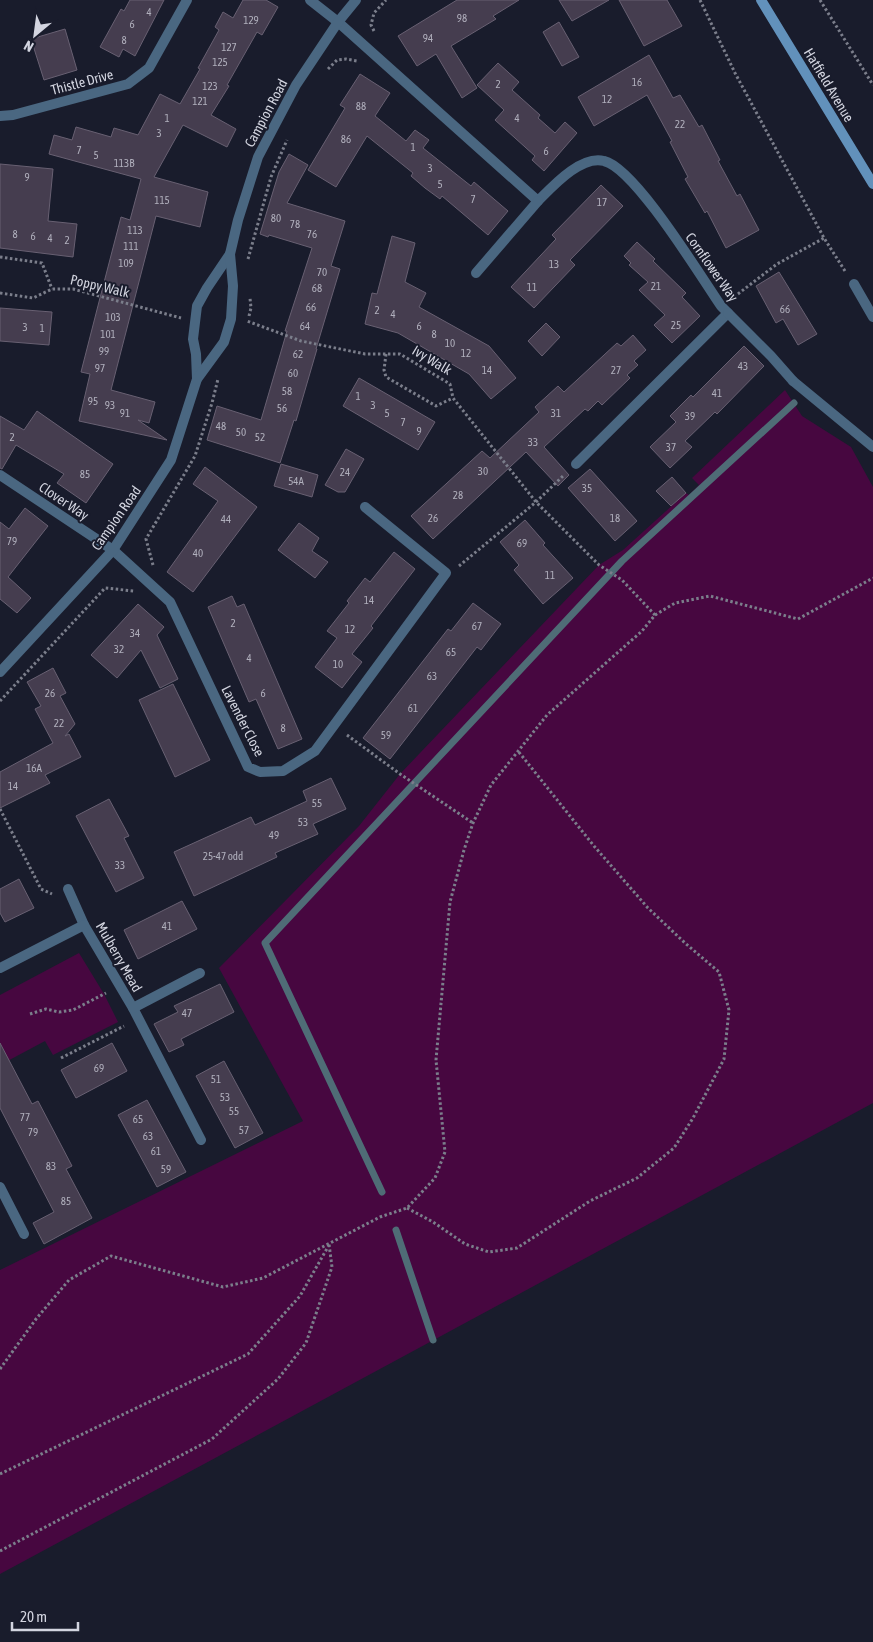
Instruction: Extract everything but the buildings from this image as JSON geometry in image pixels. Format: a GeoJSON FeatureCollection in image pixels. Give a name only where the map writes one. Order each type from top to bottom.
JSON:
{"type":"FeatureCollection","features":[{"type":"Feature","properties":{"kind":"street","name":"Thistle Drive"},"geometry":{"type":"LineString","coordinates":[[0,116],[13,115],[128,84],[149,68],[186,0]]}},
{"type":"Feature","properties":{"kind":"street"},"geometry":{"type":"LineString","coordinates":[[310,0],[338,22],[538,201]]}},
{"type":"Feature","properties":{"kind":"street","name":"Campion Road"},"geometry":{"type":"LineString","coordinates":[[0,672],[113,550],[171,460],[197,379],[224,342],[231,318],[233,286],[230,254],[238,220],[258,157],[296,85],[338,22],[356,0]]}},
{"type":"Feature","properties":{"kind":"street","name":"Hatfield Avenue"},"geometry":{"type":"LineString","coordinates":[[761,0],[873,184]]}},
{"type":"Feature","properties":{"kind":"street","name":"Cornflower Way"},"geometry":{"type":"LineString","coordinates":[[476,273],[538,201],[560,179],[583,162],[604,160],[623,171],[660,216],[725,310],[576,464]]}},
{"type":"Feature","properties":{"kind":"street","name":"Campion Road"},"geometry":{"type":"LineString","coordinates":[[197,379],[196,354],[192,339],[197,306],[230,254]]}},
{"type":"Feature","properties":{"kind":"street"},"geometry":{"type":"LineString","coordinates":[[854,284],[873,317]]}},
{"type":"Feature","properties":{"kind":"street"},"geometry":{"type":"LineString","coordinates":[[725,310],[793,381],[873,447]]}},
{"type":"Feature","properties":{"kind":"street","name":"Clover Way"},"geometry":{"type":"LineString","coordinates":[[0,474],[113,550]]}},
{"type":"Feature","properties":{"kind":"street"},"geometry":{"type":"LineString","coordinates":[[365,507],[446,572]]}},
{"type":"Feature","properties":{"kind":"street","name":"Lavender Close"},"geometry":{"type":"LineString","coordinates":[[113,550],[170,602],[248,767],[260,772],[283,771],[315,751],[446,572]]}},
{"type":"Feature","properties":{"kind":"street"},"geometry":{"type":"LineString","coordinates":[[68,889],[84,925]]}},
{"type":"Feature","properties":{"kind":"street","name":"Mulberry Mead"},"geometry":{"type":"LineString","coordinates":[[0,968],[84,925],[133,1008],[201,1140]]}},
{"type":"Feature","properties":{"kind":"street","name":"Mulberry Mead"},"geometry":{"type":"LineString","coordinates":[[133,1008],[200,973]]}},
{"type":"Feature","properties":{"kind":"street"},"geometry":{"type":"LineString","coordinates":[[0,1187],[24,1234]]}},
{"type":"Feature","properties":{"kind":"path"},"geometry":{"type":"LineString","coordinates":[[700,0],[736,73],[824,238],[854,284]]}},
{"type":"Feature","properties":{"kind":"path"},"geometry":{"type":"LineString","coordinates":[[820,0],[873,85]]}},
{"type":"Feature","properties":{"kind":"path"},"geometry":{"type":"LineString","coordinates":[[725,310],[777,264],[824,238]]}},
{"type":"Feature","properties":{"kind":"path"},"geometry":{"type":"LineString","coordinates":[[0,257],[42,263],[52,289]]}},
{"type":"Feature","properties":{"kind":"path","name":"Poppy Walk"},"geometry":{"type":"LineString","coordinates":[[0,293],[33,298],[52,289],[74,289],[195,321]]}},
{"type":"Feature","properties":{"kind":"path","name":"Ivy Walk"},"geometry":{"type":"LineString","coordinates":[[231,318],[248,322],[301,341],[365,354],[400,354],[450,384],[453,398],[536,502],[599,565],[622,580],[655,615]]}},
{"type":"Feature","properties":{"kind":"path"},"geometry":{"type":"LineString","coordinates":[[386,354],[384,370],[386,377],[436,406],[453,398]]}},
{"type":"Feature","properties":{"kind":"path"},"geometry":{"type":"LineString","coordinates":[[446,572],[458,567],[536,502],[576,464]]}},
{"type":"Feature","properties":{"kind":"path"},"geometry":{"type":"LineString","coordinates":[[0,1369],[36,1319],[69,1280],[111,1256],[223,1287],[263,1278],[380,1217],[407,1208],[436,1178],[445,1152],[436,1060],[450,902],[473,824],[491,785],[547,715],[642,631],[655,615],[675,603],[710,596],[798,619],[873,578]]}},
{"type":"Feature","properties":{"kind":"path"},"geometry":{"type":"LineString","coordinates":[[334,726],[473,824]]}},
{"type":"Feature","properties":{"kind":"path"},"geometry":{"type":"LineString","coordinates":[[407,1208],[433,1222],[465,1244],[489,1252],[517,1248],[590,1201],[637,1178],[674,1148],[693,1118],[724,1058],[729,1010],[719,972],[648,908],[594,846],[518,751]]}},
{"type":"Feature","properties":{"kind":"path"},"geometry":{"type":"LineString","coordinates":[[0,809],[41,889],[56,896],[68,889]]}},
{"type":"Feature","properties":{"kind":"path"},"geometry":{"type":"LineString","coordinates":[[30,1014],[46,1010],[59,1012],[73,1010],[120,985]]}},
{"type":"Feature","properties":{"kind":"path"},"geometry":{"type":"LineString","coordinates":[[62,1058],[138,1019]]}},
{"type":"Feature","properties":{"kind":"path"},"geometry":{"type":"LineString","coordinates":[[0,1474],[248,1354],[300,1296],[329,1244]]}},
{"type":"Feature","properties":{"kind":"path"},"geometry":{"type":"LineString","coordinates":[[0,1551],[212,1439],[278,1379],[306,1344],[332,1267],[329,1244]]}},
{"type":"Feature","properties":{"kind":"shaded area"},"geometry":{"type":"Polygon","coordinates":[[[785,390],[802,416],[851,447],[873,487],[873,1103],[0,1574],[0,1270],[303,1121],[219,968],[359,826],[400,774],[599,565],[623,550],[686,493],[689,495],[699,485],[692,478],[785,390]]]}},
{"type":"Feature","properties":{"kind":"shaded area"},"geometry":{"type":"Polygon","coordinates":[[[79,953],[104,994],[118,1022],[53,1055],[45,1041],[0,1065],[0,995],[79,953]]]}},
{"type":"Feature","properties":{"kind":"waterway"},"geometry":{"type":"LineString","coordinates":[[382,1192],[265,943],[622,561],[794,403]]}},
{"type":"Feature","properties":{"kind":"waterway"},"geometry":{"type":"LineString","coordinates":[[396,1230],[433,1340]]}}]}
